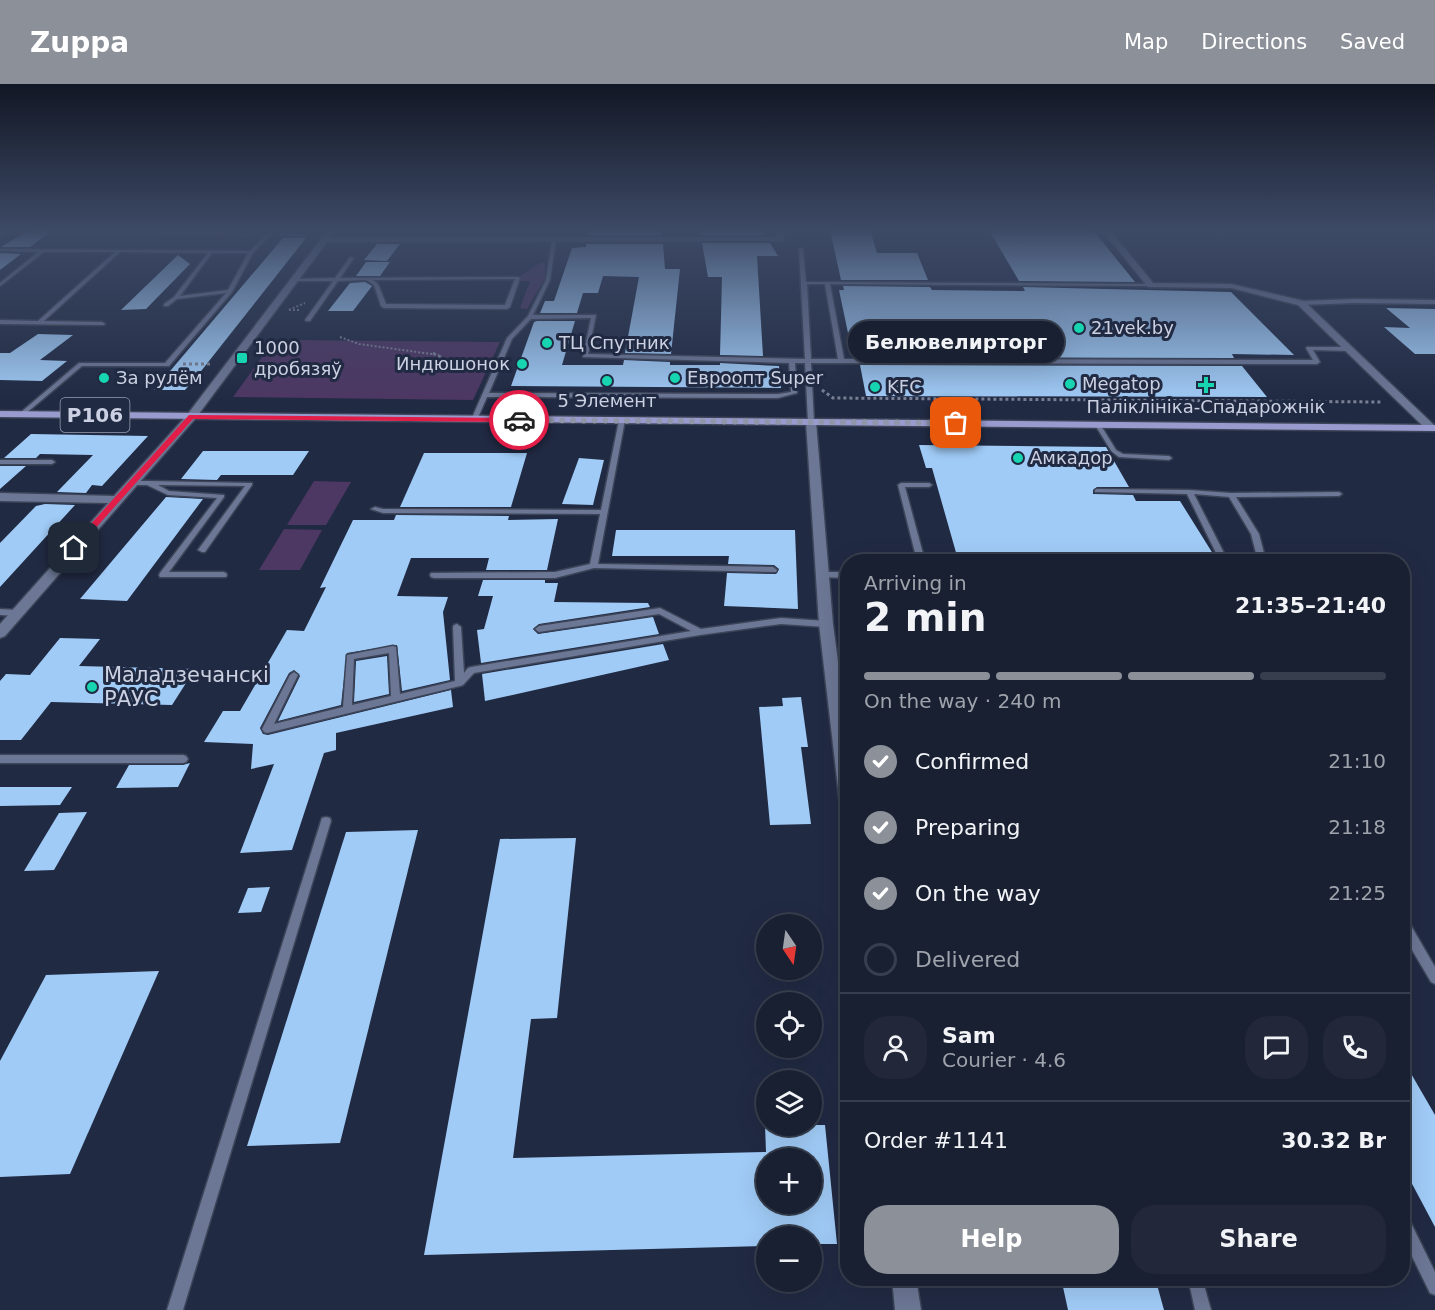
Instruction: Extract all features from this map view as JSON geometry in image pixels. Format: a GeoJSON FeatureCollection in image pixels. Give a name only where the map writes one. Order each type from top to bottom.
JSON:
{"type":"FeatureCollection","features":[{"type":"Feature","properties":{"kind":"main road","name":"Р106"},"geometry":{"type":"LineString","coordinates":[[0,414],[1433,428]]}},
{"type":"Feature","properties":{"kind":"street"},"geometry":{"type":"LineString","coordinates":[[0,633],[191,417],[289,287]]}},
{"type":"Feature","properties":{"kind":"street"},"geometry":{"type":"LineString","coordinates":[[1235,287],[1301,303],[1433,428]]}},
{"type":"Feature","properties":{"kind":"street"},"geometry":{"type":"LineString","coordinates":[[1387,401],[1404,402]]}},
{"type":"Feature","properties":{"kind":"street"},"geometry":{"type":"LineString","coordinates":[[811,422],[826,624],[840,739]]}},
{"type":"Feature","properties":{"kind":"street"},"geometry":{"type":"LineString","coordinates":[[0,497],[116,500]]}},
{"type":"Feature","properties":{"kind":"street"},"geometry":{"type":"LineString","coordinates":[[905,1286],[908,1310]]}},
{"type":"Feature","properties":{"kind":"lane"},"geometry":{"type":"LineString","coordinates":[[39,323],[79,287]]}},
{"type":"Feature","properties":{"kind":"lane"},"geometry":{"type":"LineString","coordinates":[[166,305],[184,287]]}},
{"type":"Feature","properties":{"kind":"lane"},"geometry":{"type":"LineString","coordinates":[[22,414],[81,364],[167,365],[232,287]]}},
{"type":"Feature","properties":{"kind":"lane"},"geometry":{"type":"LineString","coordinates":[[308,320],[333,287]]}},
{"type":"Feature","properties":{"kind":"lane"},"geometry":{"type":"LineString","coordinates":[[377,287],[384,306],[507,307],[515,287]]}},
{"type":"Feature","properties":{"kind":"lane"},"geometry":{"type":"LineString","coordinates":[[474,420],[510,338],[530,316],[544,287]]}},
{"type":"Feature","properties":{"kind":"lane"},"geometry":{"type":"LineString","coordinates":[[804,287],[811,422]]}},
{"type":"Feature","properties":{"kind":"lane"},"geometry":{"type":"LineString","coordinates":[[828,287],[841,361]]}},
{"type":"Feature","properties":{"kind":"lane"},"geometry":{"type":"LineString","coordinates":[[176,297],[230,291]]}},
{"type":"Feature","properties":{"kind":"lane"},"geometry":{"type":"LineString","coordinates":[[1301,303],[1435,302]]}},
{"type":"Feature","properties":{"kind":"lane"},"geometry":{"type":"LineString","coordinates":[[530,316],[594,316],[585,356],[808,361],[1317,362],[1309,348],[1349,349]]}},
{"type":"Feature","properties":{"kind":"lane"},"geometry":{"type":"LineString","coordinates":[[0,322],[102,324]]}},
{"type":"Feature","properties":{"kind":"lane"},"geometry":{"type":"LineString","coordinates":[[0,330],[11,322]]}},
{"type":"Feature","properties":{"kind":"lane"},"geometry":{"type":"LineString","coordinates":[[486,395],[778,396],[795,391],[792,360]]}},
{"type":"Feature","properties":{"kind":"lane"},"geometry":{"type":"LineString","coordinates":[[594,566],[622,420]]}},
{"type":"Feature","properties":{"kind":"lane"},"geometry":{"type":"LineString","coordinates":[[1098,425],[1114,451],[1121,456],[1169,458]]}},
{"type":"Feature","properties":{"kind":"lane"},"geometry":{"type":"LineString","coordinates":[[0,462],[52,462]]}},
{"type":"Feature","properties":{"kind":"lane"},"geometry":{"type":"LineString","coordinates":[[131,483],[250,484],[202,550]]}},
{"type":"Feature","properties":{"kind":"lane"},"geometry":{"type":"LineString","coordinates":[[148,483],[168,494],[222,496],[163,575],[223,575]]}},
{"type":"Feature","properties":{"kind":"lane"},"geometry":{"type":"LineString","coordinates":[[919,554],[901,485],[929,485]]}},
{"type":"Feature","properties":{"kind":"lane"},"geometry":{"type":"LineString","coordinates":[[1097,491],[1231,495],[1339,494]]}},
{"type":"Feature","properties":{"kind":"lane"},"geometry":{"type":"LineString","coordinates":[[1189,492],[1220,554]]}},
{"type":"Feature","properties":{"kind":"lane"},"geometry":{"type":"LineString","coordinates":[[1231,495],[1255,534],[1260,554]]}},
{"type":"Feature","properties":{"kind":"lane"},"geometry":{"type":"LineString","coordinates":[[375,509],[383,511],[605,512]]}},
{"type":"Feature","properties":{"kind":"lane"},"geometry":{"type":"LineString","coordinates":[[434,575],[555,575],[594,566],[773,570]]}},
{"type":"Feature","properties":{"kind":"lane"},"geometry":{"type":"LineString","coordinates":[[822,575],[840,575]]}},
{"type":"Feature","properties":{"kind":"lane"},"geometry":{"type":"LineString","coordinates":[[539,629],[660,611],[700,632]]}},
{"type":"Feature","properties":{"kind":"lane"},"geometry":{"type":"LineString","coordinates":[[0,612],[16,613]]}},
{"type":"Feature","properties":{"kind":"lane"},"geometry":{"type":"LineString","coordinates":[[294,675],[267,729],[460,683],[471,670],[781,621],[826,624]]}},
{"type":"Feature","properties":{"kind":"lane"},"geometry":{"type":"LineString","coordinates":[[457,627],[460,683]]}},
{"type":"Feature","properties":{"kind":"lane"},"geometry":{"type":"LineString","coordinates":[[347,709],[350,657],[393,649],[396,697]]}},
{"type":"Feature","properties":{"kind":"lane"},"geometry":{"type":"LineString","coordinates":[[0,759],[183,759]]}},
{"type":"Feature","properties":{"kind":"lane"},"geometry":{"type":"LineString","coordinates":[[175,1310],[326,821]]}},
{"type":"Feature","properties":{"kind":"lane"},"geometry":{"type":"LineString","coordinates":[[1410,935],[1435,978]]}},
{"type":"Feature","properties":{"kind":"lane"},"geometry":{"type":"LineString","coordinates":[[1410,1236],[1435,1287]]}},
{"type":"Feature","properties":{"kind":"lane"},"geometry":{"type":"LineString","coordinates":[[1197,1286],[1203,1310]]}},
{"type":"Feature","properties":{"kind":"path"},"geometry":{"type":"LineString","coordinates":[[340,337],[359,344],[437,354],[453,364],[498,366]]}},
{"type":"Feature","properties":{"kind":"path"},"geometry":{"type":"LineString","coordinates":[[167,365],[211,364]]}},
{"type":"Feature","properties":{"kind":"shaded area"},"geometry":{"type":"Polygon","coordinates":[[[528,287],[540,287],[527,309],[520,308],[528,287]]]}},
{"type":"Feature","properties":{"kind":"shaded area"},"geometry":{"type":"Polygon","coordinates":[[[289,340],[500,342],[473,400],[233,397],[270,346],[289,340]]]}},
{"type":"Feature","properties":{"kind":"shaded area"},"geometry":{"type":"Polygon","coordinates":[[[314,481],[351,482],[326,525],[287,525],[314,481]]]}},
{"type":"Feature","properties":{"kind":"shaded area"},"geometry":{"type":"Polygon","coordinates":[[[284,529],[322,530],[300,570],[259,570],[284,529]]]}},
{"type":"Feature","properties":{"kind":"building"},"geometry":{"type":"Polygon","coordinates":[[[145,287],[167,287],[146,309],[121,310],[145,287]]]}},
{"type":"Feature","properties":{"kind":"building"},"geometry":{"type":"Polygon","coordinates":[[[241,287],[267,287],[185,390],[154,390],[241,287]]]}},
{"type":"Feature","properties":{"kind":"building"},"geometry":{"type":"Polygon","coordinates":[[[347,287],[371,287],[353,311],[328,311],[347,287]]]}},
{"type":"Feature","properties":{"kind":"building"},"geometry":{"type":"Polygon","coordinates":[[[559,287],[600,287],[598,293],[583,293],[577,313],[540,313],[545,301],[554,301],[559,287]]]}},
{"type":"Feature","properties":{"kind":"building"},"geometry":{"type":"Polygon","coordinates":[[[637,287],[678,287],[671,354],[625,353],[637,287]]]}},
{"type":"Feature","properties":{"kind":"building"},"geometry":{"type":"Polygon","coordinates":[[[722,287],[759,287],[763,356],[720,355],[722,287]]]}},
{"type":"Feature","properties":{"kind":"building"},"geometry":{"type":"Polygon","coordinates":[[[843,287],[930,287],[932,290],[1025,291],[1023,287],[1032,287],[1231,292],[1294,355],[1232,354],[1234,358],[858,357],[857,352],[852,352],[839,290],[844,290],[843,287]]]}},
{"type":"Feature","properties":{"kind":"building"},"geometry":{"type":"Polygon","coordinates":[[[1386,308],[1435,309],[1435,354],[1415,354],[1384,327],[1410,328],[1386,308]]]}},
{"type":"Feature","properties":{"kind":"building","name":"ТЦ Спутник"},"geometry":{"type":"Polygon","coordinates":[[[575,321],[562,365],[623,365],[624,360],[670,362],[670,365],[720,365],[720,363],[779,366],[781,388],[511,386],[534,322],[575,321]]]}},
{"type":"Feature","properties":{"kind":"building"},"geometry":{"type":"Polygon","coordinates":[[[38,334],[73,335],[40,360],[67,361],[42,381],[0,380],[0,353],[10,353],[38,334]]]}},
{"type":"Feature","properties":{"kind":"building"},"geometry":{"type":"Polygon","coordinates":[[[860,365],[1242,366],[1267,397],[866,396],[860,365]]]}},
{"type":"Feature","properties":{"kind":"building"},"geometry":{"type":"Polygon","coordinates":[[[31,434],[148,436],[102,486],[92,485],[86,493],[57,492],[93,455],[40,454],[36,458],[4,458],[31,434]]]}},
{"type":"Feature","properties":{"kind":"building"},"geometry":{"type":"Polygon","coordinates":[[[919,445],[1106,447],[1129,487],[1097,487],[1093,490],[1093,494],[1133,495],[1136,501],[1180,501],[1213,554],[956,554],[932,468],[926,468],[919,445]]]}},
{"type":"Feature","properties":{"kind":"building"},"geometry":{"type":"Polygon","coordinates":[[[203,451],[309,451],[293,475],[221,475],[217,480],[181,479],[203,451]]]}},
{"type":"Feature","properties":{"kind":"building"},"geometry":{"type":"Polygon","coordinates":[[[424,453],[527,453],[511,507],[400,507],[424,453]]]}},
{"type":"Feature","properties":{"kind":"building"},"geometry":{"type":"Polygon","coordinates":[[[579,458],[604,460],[593,505],[562,504],[579,458]]]}},
{"type":"Feature","properties":{"kind":"building"},"geometry":{"type":"Polygon","coordinates":[[[0,466],[26,466],[0,489],[0,466]]]}},
{"type":"Feature","properties":{"kind":"building"},"geometry":{"type":"Polygon","coordinates":[[[166,497],[203,499],[127,601],[80,599],[166,497]]]}},
{"type":"Feature","properties":{"kind":"building"},"geometry":{"type":"Polygon","coordinates":[[[75,505],[0,587],[0,543],[36,506],[75,505]]]}},
{"type":"Feature","properties":{"kind":"building"},"geometry":{"type":"Polygon","coordinates":[[[396,515],[509,516],[508,520],[558,519],[547,570],[486,570],[489,558],[411,558],[397,596],[448,597],[443,612],[450,680],[402,691],[397,645],[347,653],[341,705],[278,721],[300,676],[294,670],[289,673],[260,728],[263,734],[268,735],[451,690],[453,707],[336,733],[336,750],[324,753],[292,850],[240,853],[274,764],[251,769],[253,744],[204,742],[223,711],[240,711],[287,630],[304,631],[326,587],[320,588],[353,520],[394,520],[396,515]]]}},
{"type":"Feature","properties":{"kind":"building"},"geometry":{"type":"Polygon","coordinates":[[[616,530],[795,530],[798,609],[724,606],[727,573],[776,574],[779,569],[774,565],[728,564],[729,556],[612,556],[616,530]]]}},
{"type":"Feature","properties":{"kind":"building"},"geometry":{"type":"Polygon","coordinates":[[[483,580],[545,580],[545,583],[558,583],[554,602],[648,603],[650,607],[539,624],[533,629],[538,634],[653,617],[659,634],[481,663],[477,630],[484,629],[493,596],[478,596],[483,580]]]}},
{"type":"Feature","properties":{"kind":"building","name":"Маладзечанскі РАУС"},"geometry":{"type":"Polygon","coordinates":[[[60,638],[100,639],[79,666],[195,669],[172,705],[51,702],[21,740],[0,740],[0,681],[6,674],[30,675],[60,638]]]}},
{"type":"Feature","properties":{"kind":"building"},"geometry":{"type":"Polygon","coordinates":[[[663,644],[669,660],[485,701],[482,674],[663,644]]]}},
{"type":"Feature","properties":{"kind":"building"},"geometry":{"type":"Polygon","coordinates":[[[387,656],[389,694],[354,702],[356,661],[387,656]]]}},
{"type":"Feature","properties":{"kind":"building"},"geometry":{"type":"Polygon","coordinates":[[[801,697],[808,747],[801,747],[811,824],[770,825],[759,707],[783,706],[782,698],[801,697]]]}},
{"type":"Feature","properties":{"kind":"building"},"geometry":{"type":"Polygon","coordinates":[[[190,763],[178,787],[116,788],[129,765],[190,763]]]}},
{"type":"Feature","properties":{"kind":"building"},"geometry":{"type":"Polygon","coordinates":[[[0,787],[72,787],[60,805],[0,806],[0,787]]]}},
{"type":"Feature","properties":{"kind":"building"},"geometry":{"type":"Polygon","coordinates":[[[87,812],[54,870],[24,871],[59,813],[87,812]]]}},
{"type":"Feature","properties":{"kind":"building"},"geometry":{"type":"Polygon","coordinates":[[[418,830],[340,1143],[247,1146],[346,832],[418,830]]]}},
{"type":"Feature","properties":{"kind":"building"},"geometry":{"type":"Polygon","coordinates":[[[576,838],[557,1018],[531,1019],[513,1158],[756,1152],[756,1214],[822,1214],[822,1148],[766,1148],[765,1136],[822,1136],[822,1125],[825,1125],[837,1244],[822,1244],[822,1226],[756,1226],[756,1246],[424,1255],[500,839],[576,838]]]}},
{"type":"Feature","properties":{"kind":"building"},"geometry":{"type":"Polygon","coordinates":[[[270,887],[261,912],[238,913],[248,888],[270,887]]]}},
{"type":"Feature","properties":{"kind":"building"},"geometry":{"type":"Polygon","coordinates":[[[159,971],[70,1174],[0,1177],[0,1061],[46,975],[159,971]]]}},
{"type":"Feature","properties":{"kind":"building"},"geometry":{"type":"Polygon","coordinates":[[[1410,1072],[1435,1115],[1435,1227],[1410,1180],[1410,1072]]]}},
{"type":"Feature","properties":{"kind":"building"},"geometry":{"type":"Polygon","coordinates":[[[1063,1286],[1157,1286],[1164,1310],[1068,1310],[1063,1286]]]}},
{"type":"Feature","properties":{"kind":"way so far"},"geometry":{"type":"LineString","coordinates":[[519,420],[956,423]]}},
{"type":"Feature","properties":{"kind":"place","name":"21vek.by"},"geometry":{"type":"Point","coordinates":[1079,328]}},
{"type":"Feature","properties":{"kind":"place","name":"ТЦ Спутник"},"geometry":{"type":"Point","coordinates":[547,343]}},
{"type":"Feature","properties":{"kind":"place","name":"1000 дробязяў"},"geometry":{"type":"Point","coordinates":[242,358]}},
{"type":"Feature","properties":{"kind":"place","name":"Индюшонок"},"geometry":{"type":"Point","coordinates":[522,364]}},
{"type":"Feature","properties":{"kind":"place","name":"За рулём"},"geometry":{"type":"Point","coordinates":[104,378]}},
{"type":"Feature","properties":{"kind":"place","name":"Евроопт Super"},"geometry":{"type":"Point","coordinates":[675,378]}},
{"type":"Feature","properties":{"kind":"place","name":"5 Элемент"},"geometry":{"type":"Point","coordinates":[607,381]}},
{"type":"Feature","properties":{"kind":"place","name":"Megatop"},"geometry":{"type":"Point","coordinates":[1070,384]}},
{"type":"Feature","properties":{"kind":"place","name":"Паліклініка-Спадарожнік"},"geometry":{"type":"Point","coordinates":[1206,385]}},
{"type":"Feature","properties":{"kind":"place","name":"KFC"},"geometry":{"type":"Point","coordinates":[875,387]}},
{"type":"Feature","properties":{"kind":"place","name":"Белювелирторг"},"geometry":{"type":"Point","coordinates":[956,423]}},
{"type":"Feature","properties":{"kind":"place","name":"Амкадор"},"geometry":{"type":"Point","coordinates":[1018,458]}},
{"type":"Feature","properties":{"kind":"place","name":"Маладзечанскі РАУС"},"geometry":{"type":"Point","coordinates":[92,687]}},
{"type":"Feature","properties":{"kind":"route"},"geometry":{"type":"LineString","coordinates":[[74,548],[191,417],[519,420]]}}]}
